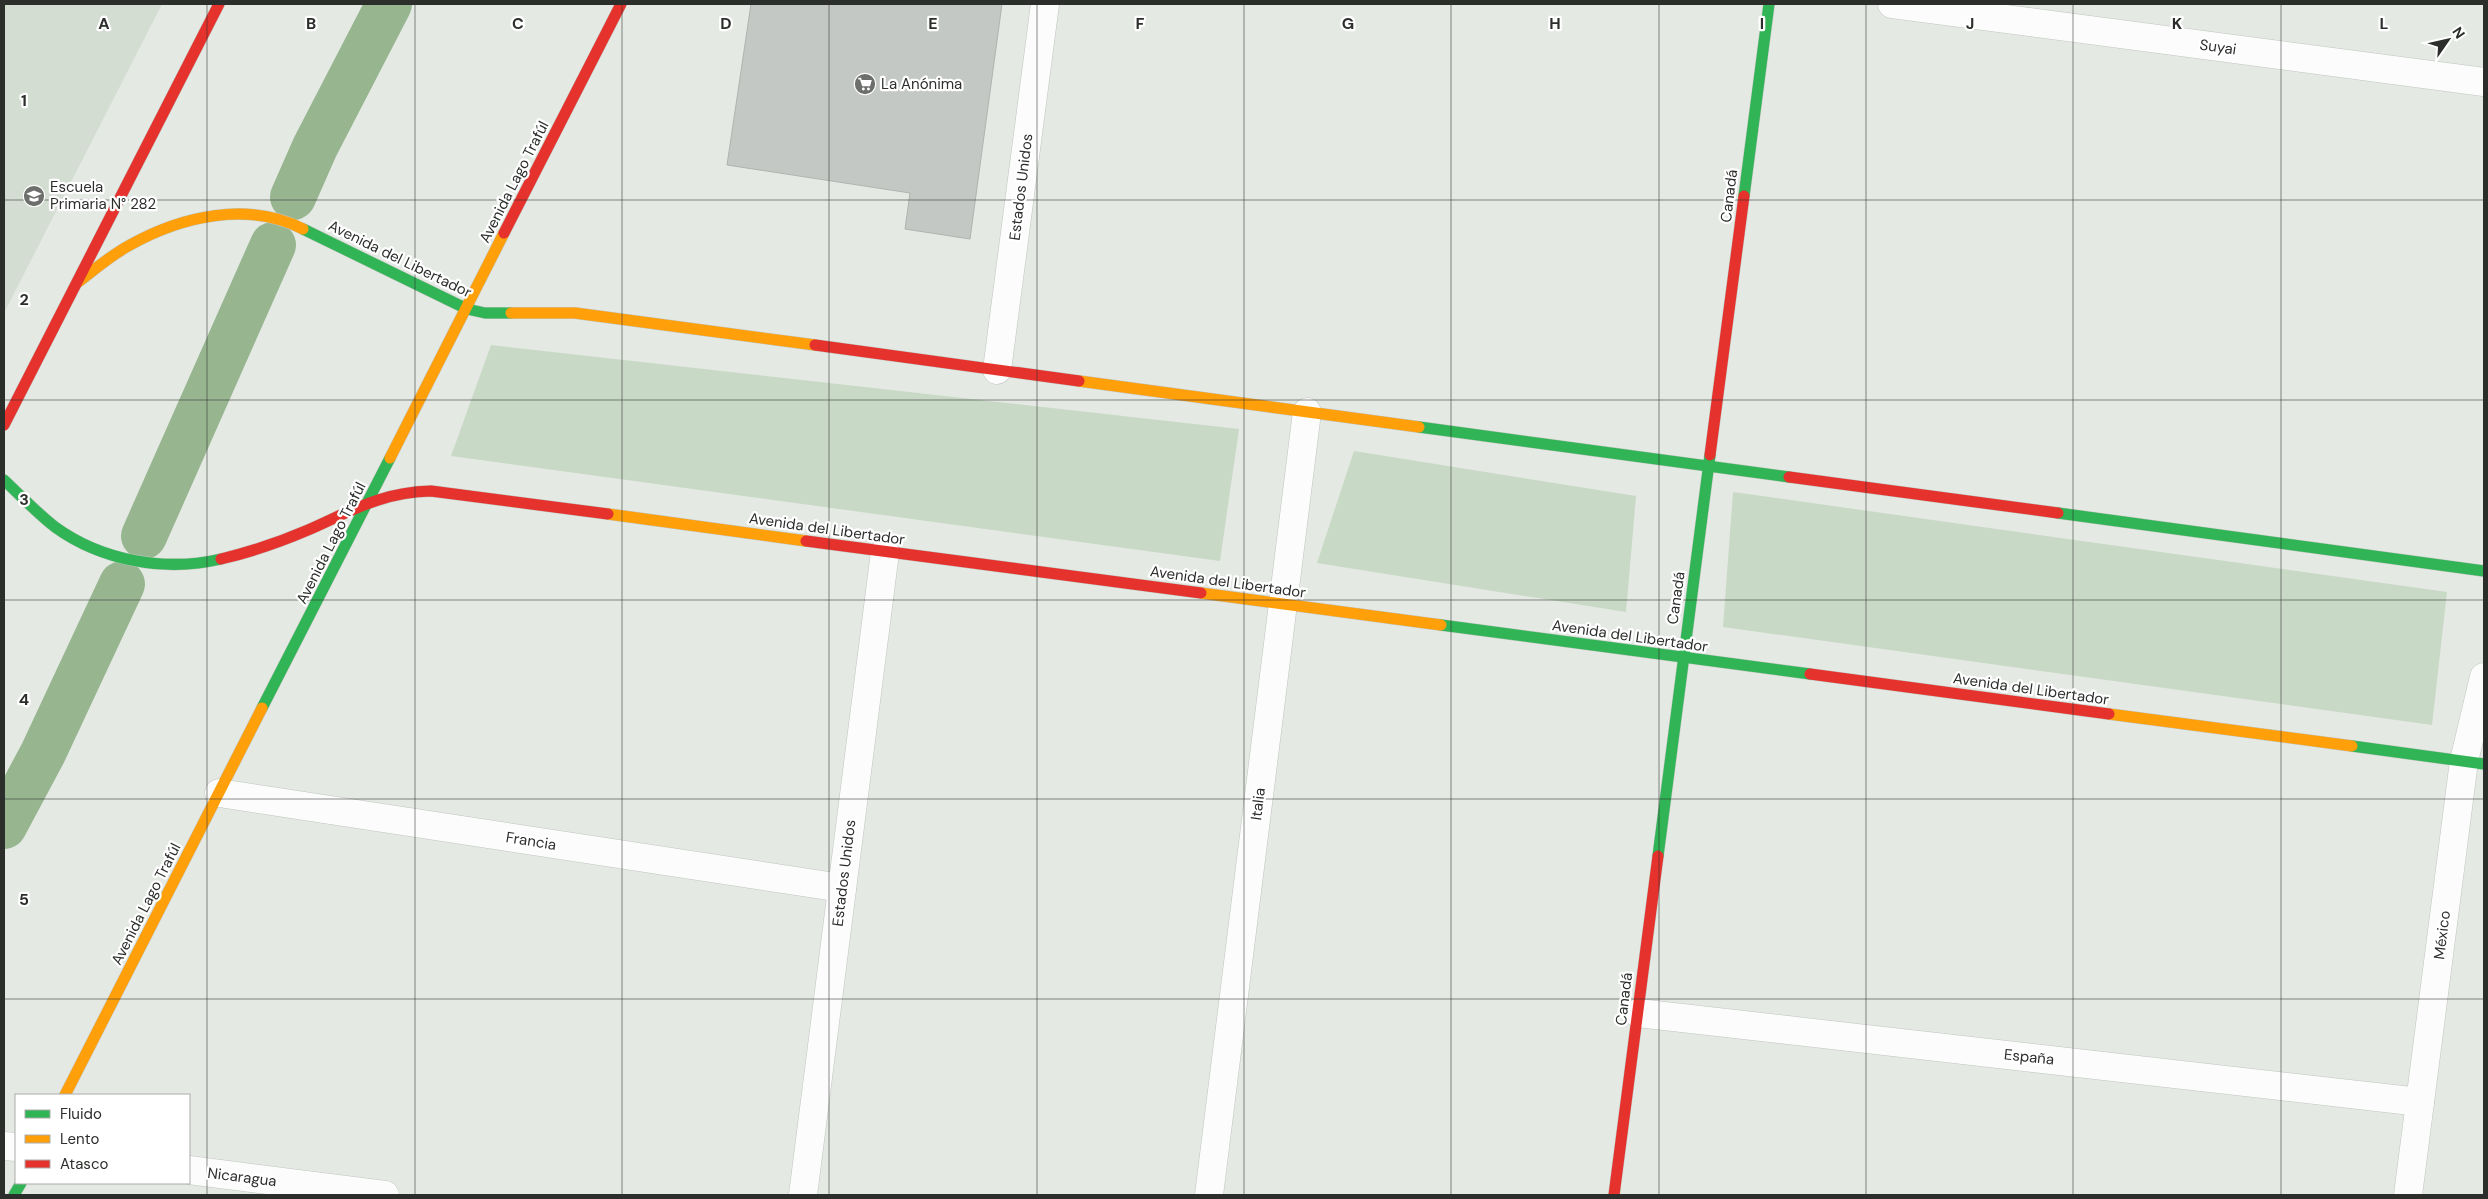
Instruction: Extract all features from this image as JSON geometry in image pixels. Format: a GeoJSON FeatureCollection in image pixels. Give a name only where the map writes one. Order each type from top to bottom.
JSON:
{"type":"FeatureCollection","features":[{"type":"Feature","properties":{"kind":"main road"},"geometry":{"type":"LineString","coordinates":[[4,425],[219,4]]}},
{"type":"Feature","properties":{"kind":"main road","name":"Avenida Lago Trafúl"},"geometry":{"type":"LineString","coordinates":[[66,1094],[370,501],[621,4]]}},
{"type":"Feature","properties":{"kind":"main road","name":"Canadá"},"geometry":{"type":"LineString","coordinates":[[1614,1195],[1769,4]]}},
{"type":"Feature","properties":{"kind":"main road","name":"Avenida del Libertador"},"geometry":{"type":"LineString","coordinates":[[77,283],[128,246],[150,234],[197,218],[240,214],[263,216],[294,224],[467,309],[499,314],[575,313],[2484,571]]}},
{"type":"Feature","properties":{"kind":"main road"},"geometry":{"type":"LineString","coordinates":[[23,363],[50,336]]}},
{"type":"Feature","properties":{"kind":"main road","name":"Avenida del Libertador"},"geometry":{"type":"LineString","coordinates":[[4,480],[58,528],[99,551],[149,563],[180,566],[218,561],[287,540],[370,501],[397,492],[431,491],[2474,763]]}},
{"type":"Feature","properties":{"kind":"main road"},"geometry":{"type":"LineString","coordinates":[[14,1195],[20,1184]]}},
{"type":"Feature","properties":{"kind":"street","name":"Estados Unidos"},"geometry":{"type":"LineString","coordinates":[[997,370],[1045,4]]}},
{"type":"Feature","properties":{"kind":"street","name":"Suyai"},"geometry":{"type":"LineString","coordinates":[[1892,4],[2484,82]]}},
{"type":"Feature","properties":{"kind":"street","name":"Italia"},"geometry":{"type":"LineString","coordinates":[[1209,1195],[1307,412]]}},
{"type":"Feature","properties":{"kind":"street","name":"Estados Unidos"},"geometry":{"type":"LineString","coordinates":[[803,1195],[885,552]]}},
{"type":"Feature","properties":{"kind":"street","name":"México"},"geometry":{"type":"LineString","coordinates":[[2408,1195],[2420,1102],[2474,763],[2484,677]]}},
{"type":"Feature","properties":{"kind":"street","name":"Francia"},"geometry":{"type":"LineString","coordinates":[[219,793],[842,888]]}},
{"type":"Feature","properties":{"kind":"street","name":"España"},"geometry":{"type":"LineString","coordinates":[[1638,1013],[2420,1102]]}},
{"type":"Feature","properties":{"kind":"street","name":"Nicaragua"},"geometry":{"type":"LineString","coordinates":[[190,1170],[385,1195]]}},
{"type":"Feature","properties":{"kind":"shaded area","name":"Escuela Primaria N° 282"},"geometry":{"type":"Polygon","coordinates":[[[4,4],[162,4],[4,313],[4,4]]]}},
{"type":"Feature","properties":{"kind":"green space"},"geometry":{"type":"Polygon","coordinates":[[[491,345],[1239,429],[1220,561],[451,456],[491,345]]]}},
{"type":"Feature","properties":{"kind":"green space"},"geometry":{"type":"Polygon","coordinates":[[[1354,451],[1636,496],[1626,612],[1317,563],[1354,451]]]}},
{"type":"Feature","properties":{"kind":"green space"},"geometry":{"type":"Polygon","coordinates":[[[1733,492],[2447,592],[2432,725],[1723,627],[1733,492]]]}},
{"type":"Feature","properties":{"kind":"building","name":"La Anónima"},"geometry":{"type":"Polygon","coordinates":[[[751,4],[1002,4],[970,239],[905,229],[910,193],[727,165],[751,4]]]}},
{"type":"Feature","properties":{"kind":"waterway"},"geometry":{"type":"LineString","coordinates":[[293,197],[315,147],[389,4]]}},
{"type":"Feature","properties":{"kind":"waterway"},"geometry":{"type":"LineString","coordinates":[[144,536],[273,245]]}},
{"type":"Feature","properties":{"kind":"waterway"},"geometry":{"type":"LineString","coordinates":[[4,826],[43,753],[122,584]]}},
{"type":"Feature","properties":{"kind":"traffic: fast"},"geometry":{"type":"LineString","coordinates":[[1744,196],[1769,4]]}},
{"type":"Feature","properties":{"kind":"traffic: fast"},"geometry":{"type":"LineString","coordinates":[[303,229],[467,309],[485,313],[511,313]]}},
{"type":"Feature","properties":{"kind":"traffic: fast"},"geometry":{"type":"LineString","coordinates":[[1419,427],[1789,477]]}},
{"type":"Feature","properties":{"kind":"traffic: fast"},"geometry":{"type":"LineString","coordinates":[[1658,856],[1710,455]]}},
{"type":"Feature","properties":{"kind":"traffic: fast"},"geometry":{"type":"LineString","coordinates":[[262,708],[390,458]]}},
{"type":"Feature","properties":{"kind":"traffic: fast"},"geometry":{"type":"LineString","coordinates":[[4,480],[55,527],[73,539],[93,548],[135,561],[156,564],[200,563],[221,559]]}},
{"type":"Feature","properties":{"kind":"traffic: fast"},"geometry":{"type":"LineString","coordinates":[[2058,513],[2484,571]]}},
{"type":"Feature","properties":{"kind":"traffic: fast"},"geometry":{"type":"LineString","coordinates":[[1441,625],[1810,674]]}},
{"type":"Feature","properties":{"kind":"traffic: fast"},"geometry":{"type":"LineString","coordinates":[[2352,746],[2484,764]]}},
{"type":"Feature","properties":{"kind":"traffic: fast"},"geometry":{"type":"LineString","coordinates":[[14,1195],[20,1184]]}},
{"type":"Feature","properties":{"kind":"traffic: slow"},"geometry":{"type":"LineString","coordinates":[[77,283],[109,258],[130,245],[171,226],[193,220],[238,214],[282,220],[303,229]]}},
{"type":"Feature","properties":{"kind":"traffic: slow"},"geometry":{"type":"LineString","coordinates":[[390,458],[504,233]]}},
{"type":"Feature","properties":{"kind":"traffic: slow"},"geometry":{"type":"LineString","coordinates":[[511,313],[575,313],[815,345]]}},
{"type":"Feature","properties":{"kind":"traffic: slow"},"geometry":{"type":"LineString","coordinates":[[1079,381],[1419,427]]}},
{"type":"Feature","properties":{"kind":"traffic: slow"},"geometry":{"type":"LineString","coordinates":[[608,514],[806,541]]}},
{"type":"Feature","properties":{"kind":"traffic: slow"},"geometry":{"type":"LineString","coordinates":[[1201,593],[1441,625]]}},
{"type":"Feature","properties":{"kind":"traffic: slow"},"geometry":{"type":"LineString","coordinates":[[66,1094],[262,708]]}},
{"type":"Feature","properties":{"kind":"traffic: slow"},"geometry":{"type":"LineString","coordinates":[[2109,714],[2352,746]]}},
{"type":"Feature","properties":{"kind":"traffic: jam"},"geometry":{"type":"LineString","coordinates":[[4,425],[219,4]]}},
{"type":"Feature","properties":{"kind":"traffic: jam"},"geometry":{"type":"LineString","coordinates":[[504,233],[621,4]]}},
{"type":"Feature","properties":{"kind":"traffic: jam"},"geometry":{"type":"LineString","coordinates":[[1710,455],[1744,196]]}},
{"type":"Feature","properties":{"kind":"traffic: jam"},"geometry":{"type":"LineString","coordinates":[[815,345],[1079,381]]}},
{"type":"Feature","properties":{"kind":"traffic: jam"},"geometry":{"type":"LineString","coordinates":[[1789,477],[2058,513]]}},
{"type":"Feature","properties":{"kind":"traffic: jam"},"geometry":{"type":"LineString","coordinates":[[221,559],[287,539],[367,504],[413,492],[431,491],[608,514]]}},
{"type":"Feature","properties":{"kind":"traffic: jam"},"geometry":{"type":"LineString","coordinates":[[806,541],[1201,593]]}},
{"type":"Feature","properties":{"kind":"traffic: jam"},"geometry":{"type":"LineString","coordinates":[[1810,674],[2109,714]]}},
{"type":"Feature","properties":{"kind":"traffic: jam"},"geometry":{"type":"LineString","coordinates":[[1614,1195],[1658,856]]}},
{"type":"Feature","properties":{"kind":"place","name":"La Anónima"},"geometry":{"type":"Point","coordinates":[865,84]}},
{"type":"Feature","properties":{"kind":"place","name":"Escuela Primaria N° 282"},"geometry":{"type":"Point","coordinates":[34,196]}}]}
